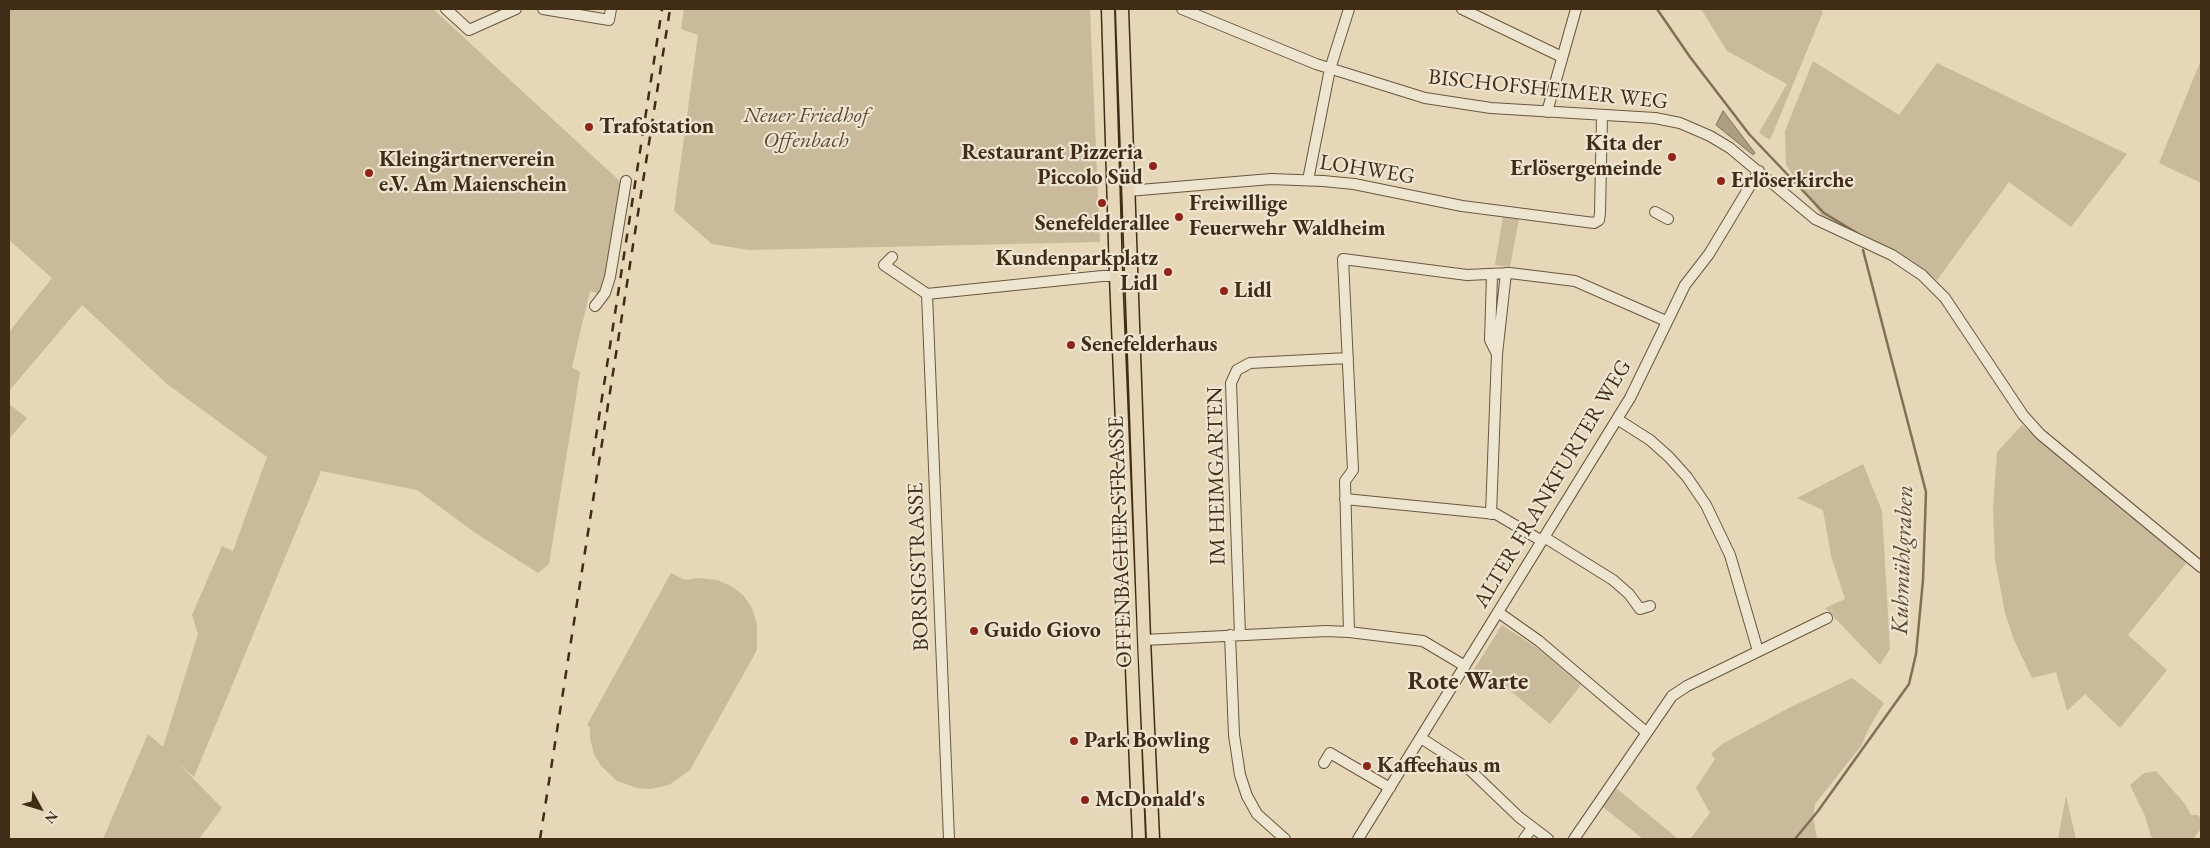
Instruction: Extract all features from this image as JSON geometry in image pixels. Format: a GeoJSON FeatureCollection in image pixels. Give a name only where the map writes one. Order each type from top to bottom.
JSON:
{"type":"FeatureCollection","features":[{"type":"Feature","properties":{"kind":"main road","name":"OFFENBACHER STRASSE"},"geometry":{"type":"LineString","coordinates":[[1108,9],[1116,276],[1139,839]]}},
{"type":"Feature","properties":{"kind":"main road","name":"OFFENBACHER STRASSE"},"geometry":{"type":"LineString","coordinates":[[1122,9],[1144,640],[1153,839]]}},
{"type":"Feature","properties":{"kind":"street"},"geometry":{"type":"LineString","coordinates":[[446,9],[469,30],[516,9]]}},
{"type":"Feature","properties":{"kind":"street"},"geometry":{"type":"LineString","coordinates":[[543,9],[609,20],[611,9]]}},
{"type":"Feature","properties":{"kind":"street","name":"BISCHOFSHEIMER WEG"},"geometry":{"type":"LineString","coordinates":[[1182,9],[1330,69],[1425,98],[1463,104],[1547,112],[1655,118],[1680,124],[1719,141],[1759,171],[1815,219],[1901,259],[1933,284],[1945,298],[2023,414],[2040,434],[2201,567]]}},
{"type":"Feature","properties":{"kind":"street"},"geometry":{"type":"LineString","coordinates":[[1308,180],[1330,69],[1349,9]]}},
{"type":"Feature","properties":{"kind":"street"},"geometry":{"type":"LineString","coordinates":[[1462,9],[1562,57]]}},
{"type":"Feature","properties":{"kind":"street"},"geometry":{"type":"LineString","coordinates":[[1547,112],[1576,9]]}},
{"type":"Feature","properties":{"kind":"street","name":"LOHWEG"},"geometry":{"type":"LineString","coordinates":[[1128,191],[1271,179],[1308,180],[1354,184],[1462,206],[1590,223],[1598,220],[1600,213],[1602,115]]}},
{"type":"Feature","properties":{"kind":"street","name":"ALTER FRANKFURTER WEG"},"geometry":{"type":"LineString","coordinates":[[1358,839],[1617,419],[1636,387],[1688,280],[1709,254],[1759,171]]}},
{"type":"Feature","properties":{"kind":"street"},"geometry":{"type":"LineString","coordinates":[[595,306],[605,293],[610,277],[626,181]]}},
{"type":"Feature","properties":{"kind":"street"},"geometry":{"type":"LineString","coordinates":[[1655,212],[1668,219]]}},
{"type":"Feature","properties":{"kind":"street"},"geometry":{"type":"LineString","coordinates":[[892,257],[884,265],[927,294],[1131,276]]}},
{"type":"Feature","properties":{"kind":"street"},"geometry":{"type":"LineString","coordinates":[[1349,632],[1345,481],[1353,470],[1343,259],[1467,275],[1506,273],[1575,281],[1666,322]]}},
{"type":"Feature","properties":{"kind":"street"},"geometry":{"type":"LineString","coordinates":[[1491,514],[1497,354],[1506,273]]}},
{"type":"Feature","properties":{"kind":"street"},"geometry":{"type":"LineString","coordinates":[[1492,274],[1490,340],[1497,354]]}},
{"type":"Feature","properties":{"kind":"street","name":"BORSIGSTRASSE"},"geometry":{"type":"LineString","coordinates":[[927,294],[949,839]]}},
{"type":"Feature","properties":{"kind":"street","name":"IM HEIMGARTEN"},"geometry":{"type":"LineString","coordinates":[[1284,839],[1257,814],[1247,796],[1240,775],[1235,742],[1235,635],[1229,388],[1232,378],[1240,368],[1250,363],[1348,358]]}},
{"type":"Feature","properties":{"kind":"street"},"geometry":{"type":"LineString","coordinates":[[1617,419],[1650,440],[1664,452],[1687,477],[1706,505],[1730,555],[1758,651]]}},
{"type":"Feature","properties":{"kind":"street"},"geometry":{"type":"LineString","coordinates":[[1345,499],[1501,516],[1613,580],[1629,594],[1640,609],[1650,606]]}},
{"type":"Feature","properties":{"kind":"street"},"geometry":{"type":"LineString","coordinates":[[1498,612],[1539,641],[1646,732]]}},
{"type":"Feature","properties":{"kind":"street"},"geometry":{"type":"LineString","coordinates":[[1574,839],[1667,701],[1676,693],[1827,618]]}},
{"type":"Feature","properties":{"kind":"street"},"geometry":{"type":"LineString","coordinates":[[1144,640],[1326,631],[1349,632],[1423,641],[1465,666]]}},
{"type":"Feature","properties":{"kind":"street"},"geometry":{"type":"LineString","coordinates":[[1421,738],[1470,770],[1510,809],[1548,839]]}},
{"type":"Feature","properties":{"kind":"street"},"geometry":{"type":"LineString","coordinates":[[1324,764],[1330,752],[1390,788]]}},
{"type":"Feature","properties":{"kind":"street"},"geometry":{"type":"LineString","coordinates":[[1524,839],[1532,828]]}},
{"type":"Feature","properties":{"kind":"green space"},"geometry":{"type":"Polygon","coordinates":[[[9,9],[433,9],[623,184],[605,287],[597,293],[590,291],[572,367],[580,372],[549,564],[538,573],[474,532],[417,490],[321,471],[194,777],[178,763],[222,808],[199,839],[103,839],[148,734],[163,747],[198,634],[192,615],[222,546],[233,551],[267,457],[167,384],[82,305],[9,391],[9,332],[52,278],[9,240],[9,9]]]}},
{"type":"Feature","properties":{"kind":"green space","name":"Neuer Friedhof Offenbach"},"geometry":{"type":"Polygon","coordinates":[[[684,9],[1090,9],[1100,242],[749,250],[712,244],[674,211],[698,35],[681,29],[684,9]]]}},
{"type":"Feature","properties":{"kind":"green space"},"geometry":{"type":"Polygon","coordinates":[[[1701,9],[1820,9],[1823,12],[1770,140],[1759,133],[1787,84],[1727,51],[1701,9]]]}},
{"type":"Feature","properties":{"kind":"green space"},"geometry":{"type":"Polygon","coordinates":[[[2201,60],[2201,183],[2159,163],[2201,60]]]}},
{"type":"Feature","properties":{"kind":"green space"},"geometry":{"type":"Polygon","coordinates":[[[1813,61],[1899,115],[1937,63],[2127,154],[2071,227],[2009,182],[1937,280],[1912,263],[1826,222],[1786,165],[1785,131],[1813,61]]]}},
{"type":"Feature","properties":{"kind":"green space"},"geometry":{"type":"Polygon","coordinates":[[[1503,217],[1519,219],[1510,267],[1495,265],[1503,217]]]}},
{"type":"Feature","properties":{"kind":"green space"},"geometry":{"type":"Polygon","coordinates":[[[9,404],[27,418],[9,439],[9,404]]]}},
{"type":"Feature","properties":{"kind":"green space"},"geometry":{"type":"Polygon","coordinates":[[[2022,425],[2187,562],[2128,635],[2167,670],[2120,728],[2085,694],[2067,711],[2056,672],[2032,678],[2014,640],[2005,613],[1995,560],[1993,509],[1997,452],[2022,425]]]}},
{"type":"Feature","properties":{"kind":"green space"},"geometry":{"type":"Polygon","coordinates":[[[1863,464],[1882,511],[1890,649],[1880,665],[1825,608],[1845,599],[1831,556],[1823,510],[1797,498],[1863,464]]]}},
{"type":"Feature","properties":{"kind":"green space"},"geometry":{"type":"Polygon","coordinates":[[[671,573],[685,580],[698,578],[717,580],[731,586],[743,595],[752,608],[757,624],[757,650],[690,770],[669,785],[650,789],[637,788],[617,781],[601,766],[594,754],[590,738],[590,727],[587,725],[671,573]]]}},
{"type":"Feature","properties":{"kind":"green space"},"geometry":{"type":"Polygon","coordinates":[[[1502,625],[1540,650],[1581,685],[1550,724],[1499,681],[1495,686],[1473,671],[1502,625]]]}},
{"type":"Feature","properties":{"kind":"green space"},"geometry":{"type":"Polygon","coordinates":[[[1852,678],[1884,703],[1861,746],[1815,804],[1813,817],[1817,839],[1690,839],[1710,813],[1696,788],[1715,759],[1711,754],[1722,744],[1789,708],[1852,678]]]}},
{"type":"Feature","properties":{"kind":"green space"},"geometry":{"type":"Polygon","coordinates":[[[2156,771],[2185,804],[2191,815],[2198,815],[2201,819],[2201,829],[2193,839],[2152,839],[2145,816],[2130,785],[2144,773],[2156,771]]]}},
{"type":"Feature","properties":{"kind":"green space"},"geometry":{"type":"Polygon","coordinates":[[[1616,788],[1678,839],[1643,839],[1603,807],[1616,788]]]}},
{"type":"Feature","properties":{"kind":"green space"},"geometry":{"type":"Polygon","coordinates":[[[2066,796],[2076,839],[2058,839],[2066,796]]]}},
{"type":"Feature","properties":{"kind":"shaded area"},"geometry":{"type":"Polygon","coordinates":[[[1723,111],[1755,153],[1753,155],[1716,125],[1723,111]]]}},
{"type":"Feature","properties":{"kind":"waterway","name":"Kuhmühlgraben"},"geometry":{"type":"LineString","coordinates":[[1657,9],[1690,57],[1749,134],[1824,213],[1857,233]]}},
{"type":"Feature","properties":{"kind":"waterway","name":"Kuhmühlgraben"},"geometry":{"type":"LineString","coordinates":[[1795,839],[1818,811],[1909,684],[1916,654],[1923,580],[1926,492],[1863,250]]}},
{"type":"Feature","properties":{"kind":"railway"},"geometry":{"type":"LineString","coordinates":[[593,456],[662,9]]}},
{"type":"Feature","properties":{"kind":"railway"},"geometry":{"type":"LineString","coordinates":[[540,839],[670,9]]}},
{"type":"Feature","properties":{"kind":"place","name":"Trafostation"},"geometry":{"type":"Point","coordinates":[589,127]}},
{"type":"Feature","properties":{"kind":"place","name":"Kita der Erlösergemeinde"},"geometry":{"type":"Point","coordinates":[1672,157]}},
{"type":"Feature","properties":{"kind":"place","name":"Restaurant Pizzeria Piccolo Süd"},"geometry":{"type":"Point","coordinates":[1153,166]}},
{"type":"Feature","properties":{"kind":"place","name":"Kleingärtnerverein e.V. Am Maienschein"},"geometry":{"type":"Point","coordinates":[369,173]}},
{"type":"Feature","properties":{"kind":"place","name":"Erlöserkirche"},"geometry":{"type":"Point","coordinates":[1721,181]}},
{"type":"Feature","properties":{"kind":"place","name":"Senefelderallee"},"geometry":{"type":"Point","coordinates":[1102,203]}},
{"type":"Feature","properties":{"kind":"place","name":"Freiwillige Feuerwehr Waldheim"},"geometry":{"type":"Point","coordinates":[1179,217]}},
{"type":"Feature","properties":{"kind":"place","name":"Kundenparkplatz Lidl"},"geometry":{"type":"Point","coordinates":[1168,272]}},
{"type":"Feature","properties":{"kind":"place","name":"Lidl"},"geometry":{"type":"Point","coordinates":[1224,291]}},
{"type":"Feature","properties":{"kind":"place","name":"Senefelderhaus"},"geometry":{"type":"Point","coordinates":[1071,345]}},
{"type":"Feature","properties":{"kind":"place","name":"Guido Giovo"},"geometry":{"type":"Point","coordinates":[974,631]}},
{"type":"Feature","properties":{"kind":"place","name":"Park Bowling"},"geometry":{"type":"Point","coordinates":[1074,741]}},
{"type":"Feature","properties":{"kind":"place","name":"Kaffeehaus m"},"geometry":{"type":"Point","coordinates":[1367,766]}},
{"type":"Feature","properties":{"kind":"place","name":"McDonald's"},"geometry":{"type":"Point","coordinates":[1085,800]}},
{"type":"Feature","properties":{"kind":"district","name":"Rote Warte"},"geometry":{"type":"Point","coordinates":[1468,682]}}]}
